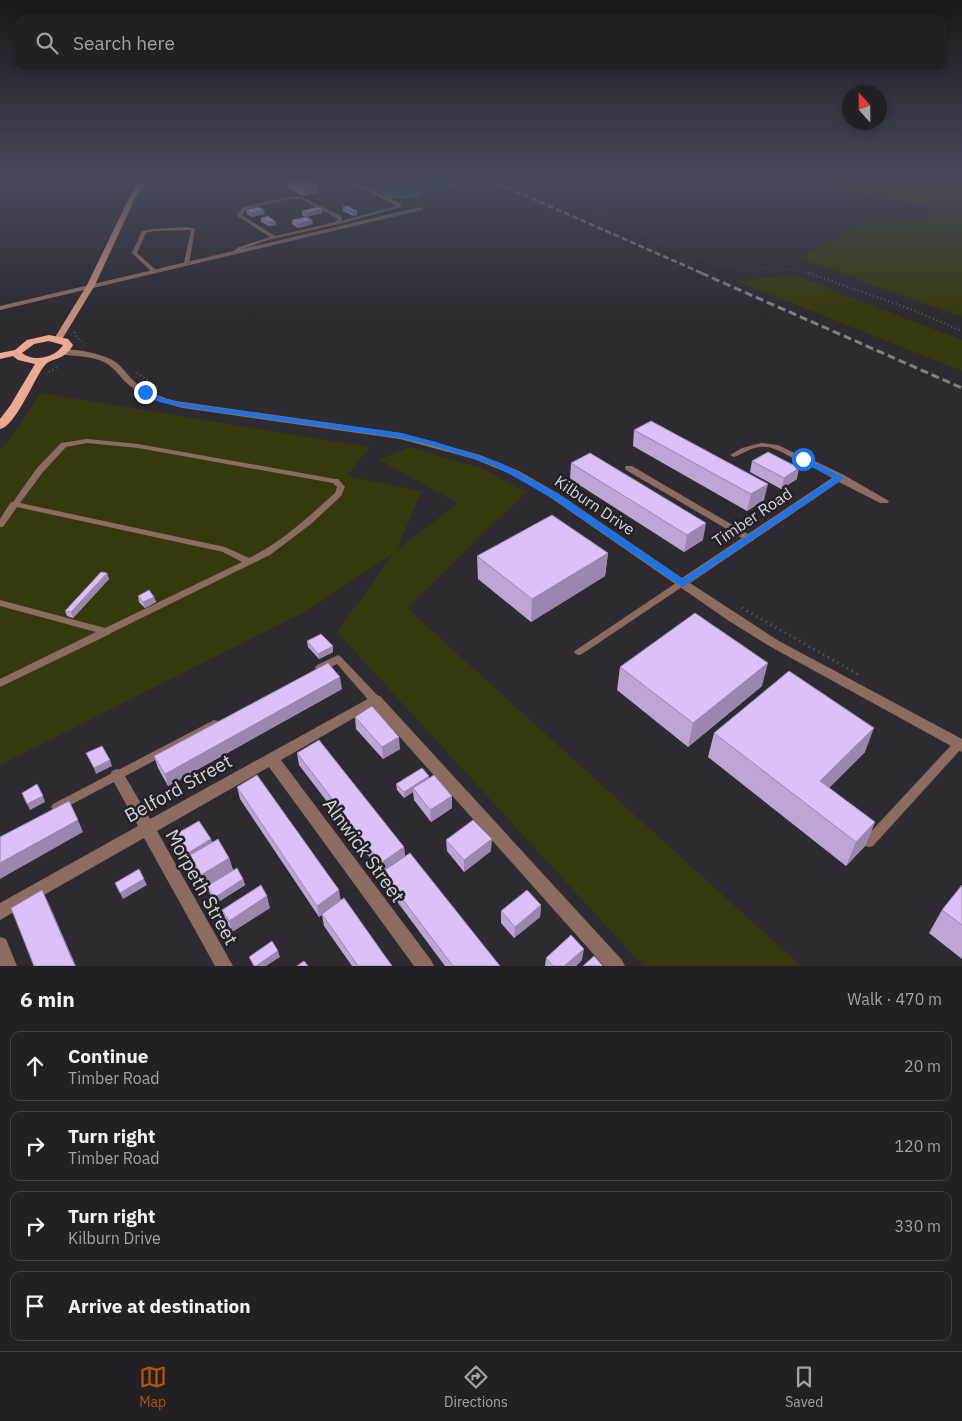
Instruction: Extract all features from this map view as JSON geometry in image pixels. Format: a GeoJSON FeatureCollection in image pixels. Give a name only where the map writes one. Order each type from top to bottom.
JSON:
{"type":"FeatureCollection","features":[{"type":"Feature","properties":{"kind":"main road"},"geometry":{"type":"LineString","coordinates":[[58,339],[91,285],[119,225]]}},
{"type":"Feature","properties":{"kind":"main road"},"geometry":{"type":"LineString","coordinates":[[0,356],[18,352],[21,348],[36,340],[58,339],[68,344],[63,352],[43,360],[23,359],[19,357],[18,352]]}},
{"type":"Feature","properties":{"kind":"main road"},"geometry":{"type":"LineString","coordinates":[[0,426],[43,360]]}},
{"type":"Feature","properties":{"kind":"street"},"geometry":{"type":"LineString","coordinates":[[0,308],[350,225]]}},
{"type":"Feature","properties":{"kind":"street","name":"Kilburn Drive"},"geometry":{"type":"LineString","coordinates":[[63,352],[104,359],[116,366],[131,383],[161,400],[192,407],[401,436],[433,443],[498,464],[555,496],[775,644],[960,745]]}},
{"type":"Feature","properties":{"kind":"street"},"geometry":{"type":"LineString","coordinates":[[803,459],[884,501]]}},
{"type":"Feature","properties":{"kind":"street","name":"Timber Road"},"geometry":{"type":"LineString","coordinates":[[682,583],[840,478]]}},
{"type":"Feature","properties":{"kind":"street"},"geometry":{"type":"LineString","coordinates":[[375,700],[616,966]]}},
{"type":"Feature","properties":{"kind":"street","name":"Belford Street"},"geometry":{"type":"LineString","coordinates":[[0,912],[375,700]]}},
{"type":"Feature","properties":{"kind":"street","name":"Alnwick Street"},"geometry":{"type":"LineString","coordinates":[[271,758],[424,966]]}},
{"type":"Feature","properties":{"kind":"street","name":"Morpeth Street"},"geometry":{"type":"LineString","coordinates":[[117,775],[224,966]]}},
{"type":"Feature","properties":{"kind":"street"},"geometry":{"type":"LineString","coordinates":[[0,945],[8,966]]}},
{"type":"Feature","properties":{"kind":"lane"},"geometry":{"type":"LineString","coordinates":[[255,225],[275,238]]}},
{"type":"Feature","properties":{"kind":"lane"},"geometry":{"type":"LineString","coordinates":[[234,252],[239,248],[325,225]]}},
{"type":"Feature","properties":{"kind":"lane"},"geometry":{"type":"LineString","coordinates":[[154,271],[134,253],[142,234],[148,231],[193,229],[187,263]]}},
{"type":"Feature","properties":{"kind":"lane"},"geometry":{"type":"LineString","coordinates":[[0,525],[40,470],[64,446],[87,441],[138,446],[335,481],[341,487],[338,494],[308,522],[267,553],[247,561],[107,632],[0,683]]}},
{"type":"Feature","properties":{"kind":"lane"},"geometry":{"type":"LineString","coordinates":[[734,455],[750,446],[765,444],[803,459]]}},
{"type":"Feature","properties":{"kind":"lane"},"geometry":{"type":"LineString","coordinates":[[629,468],[750,538]]}},
{"type":"Feature","properties":{"kind":"lane"},"geometry":{"type":"LineString","coordinates":[[14,504],[225,550],[247,561]]}},
{"type":"Feature","properties":{"kind":"lane"},"geometry":{"type":"LineString","coordinates":[[579,652],[682,583]]}},
{"type":"Feature","properties":{"kind":"lane"},"geometry":{"type":"LineString","coordinates":[[0,603],[107,632]]}},
{"type":"Feature","properties":{"kind":"lane"},"geometry":{"type":"LineString","coordinates":[[312,673],[338,659],[375,700]]}},
{"type":"Feature","properties":{"kind":"lane"},"geometry":{"type":"LineString","coordinates":[[50,811],[223,719]]}},
{"type":"Feature","properties":{"kind":"lane"},"geometry":{"type":"LineString","coordinates":[[869,842],[960,745]]}},
{"type":"Feature","properties":{"kind":"path"},"geometry":{"type":"LineString","coordinates":[[627,225],[672,247],[700,257],[735,268],[782,268],[809,274],[913,310],[962,331]]}},
{"type":"Feature","properties":{"kind":"path"},"geometry":{"type":"LineString","coordinates":[[948,225],[949,236],[962,245]]}},
{"type":"Feature","properties":{"kind":"path"},"geometry":{"type":"LineString","coordinates":[[47,373],[80,354]]}},
{"type":"Feature","properties":{"kind":"path"},"geometry":{"type":"LineString","coordinates":[[133,370],[163,390]]}},
{"type":"Feature","properties":{"kind":"path"},"geometry":{"type":"LineString","coordinates":[[742,607],[869,680]]}},
{"type":"Feature","properties":{"kind":"green space"},"geometry":{"type":"Polygon","coordinates":[[[858,225],[962,225],[962,317],[798,258],[858,225]]]}},
{"type":"Feature","properties":{"kind":"green space"},"geometry":{"type":"Polygon","coordinates":[[[793,275],[962,340],[962,371],[736,281],[793,275]]]}},
{"type":"Feature","properties":{"kind":"green space"},"geometry":{"type":"Polygon","coordinates":[[[40,393],[370,447],[347,476],[422,491],[396,551],[458,503],[379,460],[409,447],[481,468],[526,492],[407,608],[801,966],[643,966],[337,632],[394,553],[307,611],[0,765],[0,450],[18,428],[40,393]]]}},
{"type":"Feature","properties":{"kind":"building"},"geometry":{"type":"Polygon","coordinates":[[[651,421],[768,484],[751,494],[634,430],[651,421]]]}},
{"type":"Feature","properties":{"kind":"building"},"geometry":{"type":"Polygon","coordinates":[[[768,452],[799,468],[784,478],[752,461],[768,452]]]}},
{"type":"Feature","properties":{"kind":"building"},"geometry":{"type":"Polygon","coordinates":[[[590,453],[706,523],[687,535],[571,463],[590,453]]]}},
{"type":"Feature","properties":{"kind":"building"},"geometry":{"type":"Polygon","coordinates":[[[552,515],[608,553],[532,599],[477,556],[552,515]]]}},
{"type":"Feature","properties":{"kind":"building"},"geometry":{"type":"Polygon","coordinates":[[[101,572],[107,573],[71,612],[65,611],[101,572]]]}},
{"type":"Feature","properties":{"kind":"building"},"geometry":{"type":"Polygon","coordinates":[[[149,590],[154,597],[143,602],[138,596],[149,590]]]}},
{"type":"Feature","properties":{"kind":"building"},"geometry":{"type":"Polygon","coordinates":[[[695,613],[768,663],[693,723],[620,667],[695,613]]]}},
{"type":"Feature","properties":{"kind":"building"},"geometry":{"type":"Polygon","coordinates":[[[321,634],[333,646],[318,654],[307,641],[321,634]]]}},
{"type":"Feature","properties":{"kind":"building"},"geometry":{"type":"Polygon","coordinates":[[[328,663],[340,677],[165,774],[154,756],[328,663]]]}},
{"type":"Feature","properties":{"kind":"building"},"geometry":{"type":"Polygon","coordinates":[[[789,671],[874,728],[820,781],[875,822],[856,842],[714,733],[789,671]]]}},
{"type":"Feature","properties":{"kind":"building"},"geometry":{"type":"Polygon","coordinates":[[[372,706],[399,737],[382,747],[355,717],[372,706]]]}},
{"type":"Feature","properties":{"kind":"building"},"geometry":{"type":"Polygon","coordinates":[[[319,740],[404,847],[381,863],[297,753],[319,740]]]}},
{"type":"Feature","properties":{"kind":"building"},"geometry":{"type":"Polygon","coordinates":[[[102,746],[110,760],[94,768],[86,753],[102,746]]]}},
{"type":"Feature","properties":{"kind":"building"},"geometry":{"type":"Polygon","coordinates":[[[422,768],[429,776],[404,792],[396,784],[422,768]]]}},
{"type":"Feature","properties":{"kind":"building"},"geometry":{"type":"Polygon","coordinates":[[[257,775],[339,890],[317,906],[237,787],[257,775]]]}},
{"type":"Feature","properties":{"kind":"building"},"geometry":{"type":"Polygon","coordinates":[[[434,775],[452,796],[430,810],[413,788],[434,775]]]}},
{"type":"Feature","properties":{"kind":"building"},"geometry":{"type":"Polygon","coordinates":[[[37,784],[43,796],[27,804],[22,793],[37,784]]]}},
{"type":"Feature","properties":{"kind":"building"},"geometry":{"type":"Polygon","coordinates":[[[69,801],[78,820],[0,863],[0,837],[69,801]]]}},
{"type":"Feature","properties":{"kind":"building"},"geometry":{"type":"Polygon","coordinates":[[[473,820],[492,839],[464,860],[446,840],[473,820]]]}},
{"type":"Feature","properties":{"kind":"building"},"geometry":{"type":"Polygon","coordinates":[[[199,821],[211,839],[188,853],[176,834],[199,821]]]}},
{"type":"Feature","properties":{"kind":"building"},"geometry":{"type":"Polygon","coordinates":[[[218,839],[229,858],[201,875],[190,855],[218,839]]]}},
{"type":"Feature","properties":{"kind":"building"},"geometry":{"type":"Polygon","coordinates":[[[410,853],[500,966],[453,966],[382,872],[410,853]]]}},
{"type":"Feature","properties":{"kind":"building"},"geometry":{"type":"Polygon","coordinates":[[[237,868],[243,879],[214,898],[207,886],[237,868]]]}},
{"type":"Feature","properties":{"kind":"building"},"geometry":{"type":"Polygon","coordinates":[[[139,869],[144,879],[120,893],[115,883],[139,869]]]}},
{"type":"Feature","properties":{"kind":"building"},"geometry":{"type":"Polygon","coordinates":[[[261,885],[267,896],[229,921],[222,910],[261,885]]]}},
{"type":"Feature","properties":{"kind":"building"},"geometry":{"type":"Polygon","coordinates":[[[962,885],[962,925],[942,910],[962,885]]]}},
{"type":"Feature","properties":{"kind":"building"},"geometry":{"type":"Polygon","coordinates":[[[42,890],[75,966],[34,966],[11,908],[42,890]]]}},
{"type":"Feature","properties":{"kind":"building"},"geometry":{"type":"Polygon","coordinates":[[[527,890],[541,905],[515,927],[501,911],[527,890]]]}},
{"type":"Feature","properties":{"kind":"building"},"geometry":{"type":"Polygon","coordinates":[[[344,898],[392,966],[358,966],[322,914],[344,898]]]}},
{"type":"Feature","properties":{"kind":"building"},"geometry":{"type":"Polygon","coordinates":[[[571,935],[584,949],[564,966],[553,966],[546,958],[571,935]]]}},
{"type":"Feature","properties":{"kind":"building"},"geometry":{"type":"Polygon","coordinates":[[[272,941],[278,951],[254,966],[249,957],[272,941]]]}},
{"type":"Feature","properties":{"kind":"building"},"geometry":{"type":"Polygon","coordinates":[[[594,956],[603,966],[583,966],[594,956]]]}},
{"type":"Feature","properties":{"kind":"building"},"geometry":{"type":"Polygon","coordinates":[[[304,961],[308,966],[297,966],[304,961]]]}},
{"type":"Feature","properties":{"kind":"railway"},"geometry":{"type":"LineString","coordinates":[[593,225],[704,274]]}},
{"type":"Feature","properties":{"kind":"railway"},"geometry":{"type":"LineString","coordinates":[[701,273],[962,388]]}},
{"type":"Feature","properties":{"kind":"route"},"geometry":{"type":"LineString","coordinates":[[145,392],[161,400],[183,405],[401,436],[433,443],[498,464],[555,496],[682,583],[840,478],[803,459]]}}]}
